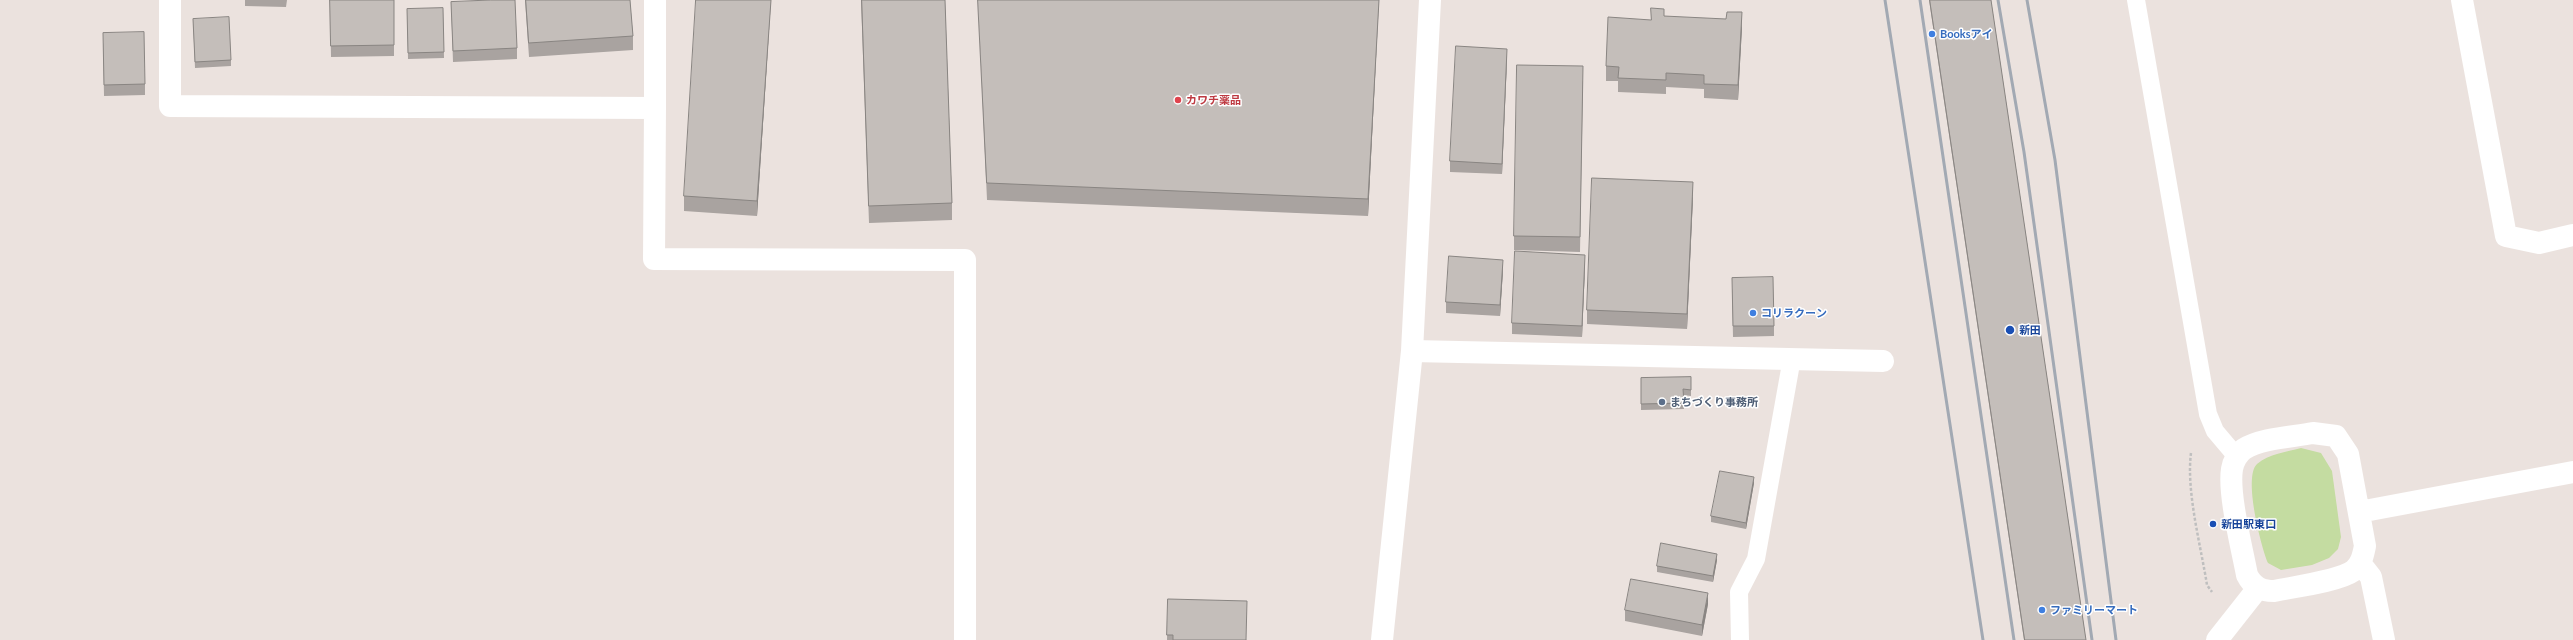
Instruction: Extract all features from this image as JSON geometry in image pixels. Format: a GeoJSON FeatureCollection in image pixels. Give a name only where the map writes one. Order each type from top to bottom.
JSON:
{"type":"FeatureCollection","features":[{"type":"Feature","properties":{"kind":"street"},"geometry":{"type":"LineString","coordinates":[[170,0],[170,106],[655,108]]}},
{"type":"Feature","properties":{"kind":"street"},"geometry":{"type":"LineString","coordinates":[[655,0],[654,259],[965,260],[965,640]]}},
{"type":"Feature","properties":{"kind":"street"},"geometry":{"type":"LineString","coordinates":[[1382,640],[1412,351],[1430,0]]}},
{"type":"Feature","properties":{"kind":"street"},"geometry":{"type":"LineString","coordinates":[[2462,0],[2506,236],[2539,242],[2573,235]]}},
{"type":"Feature","properties":{"kind":"street"},"geometry":{"type":"LineString","coordinates":[[1412,351],[1792,358],[1883,362]]}},
{"type":"Feature","properties":{"kind":"street"},"geometry":{"type":"LineString","coordinates":[[2313,433],[2336,436],[2348,454],[2359,512],[2365,546],[2360,563],[2344,576],[2274,591],[2258,588],[2251,583],[2247,575],[2231,478],[2232,468],[2236,457],[2243,450],[2254,444],[2313,433]]}},
{"type":"Feature","properties":{"kind":"street"},"geometry":{"type":"LineString","coordinates":[[2359,512],[2573,472]]}},
{"type":"Feature","properties":{"kind":"street"},"geometry":{"type":"LineString","coordinates":[[2360,563],[2371,578],[2384,640]]}},
{"type":"Feature","properties":{"kind":"street"},"geometry":{"type":"LineString","coordinates":[[2217,640],[2258,588]]}},
{"type":"Feature","properties":{"kind":"lane"},"geometry":{"type":"LineString","coordinates":[[2136,0],[2208,414],[2215,431],[2236,457]]}},
{"type":"Feature","properties":{"kind":"lane"},"geometry":{"type":"LineString","coordinates":[[1740,640],[1739,592],[1756,559],[1792,358]]}},
{"type":"Feature","properties":{"kind":"green space"},"geometry":{"type":"Polygon","coordinates":[[[2301,448],[2321,453],[2332,471],[2341,537],[2338,549],[2329,558],[2312,565],[2281,570],[2268,563],[2261,542],[2252,497],[2253,471],[2257,464],[2267,458],[2301,448]]]}},
{"type":"Feature","properties":{"kind":"building"},"geometry":{"type":"Polygon","coordinates":[[[330,0],[394,0],[394,45],[331,46],[330,0]]]}},
{"type":"Feature","properties":{"kind":"building"},"geometry":{"type":"Polygon","coordinates":[[[515,0],[517,48],[453,51],[451,2],[515,0]]]}},
{"type":"Feature","properties":{"kind":"building"},"geometry":{"type":"Polygon","coordinates":[[[526,0],[630,0],[633,36],[529,43],[526,0]]]}},
{"type":"Feature","properties":{"kind":"building"},"geometry":{"type":"Polygon","coordinates":[[[696,0],[771,0],[757,201],[684,196],[696,0]]]}},
{"type":"Feature","properties":{"kind":"building"},"geometry":{"type":"Polygon","coordinates":[[[862,0],[945,0],[952,203],[869,206],[862,0]]]}},
{"type":"Feature","properties":{"kind":"building","name":"カワチ薬品"},"geometry":{"type":"Polygon","coordinates":[[[978,0],[1379,0],[1368,199],[987,183],[978,0]]]}},
{"type":"Feature","properties":{"kind":"building"},"geometry":{"type":"Polygon","coordinates":[[[1930,0],[1991,0],[2086,640],[2025,640],[1930,0]]]}},
{"type":"Feature","properties":{"kind":"building"},"geometry":{"type":"Polygon","coordinates":[[[443,8],[444,52],[408,53],[407,9],[443,8]]]}},
{"type":"Feature","properties":{"kind":"building"},"geometry":{"type":"Polygon","coordinates":[[[1651,8],[1664,9],[1664,16],[1726,19],[1727,12],[1742,12],[1738,85],[1704,84],[1704,75],[1666,73],[1666,80],[1618,78],[1619,67],[1606,66],[1608,17],[1651,20],[1651,8]]]}},
{"type":"Feature","properties":{"kind":"building"},"geometry":{"type":"Polygon","coordinates":[[[229,17],[231,60],[195,62],[193,19],[229,17]]]}},
{"type":"Feature","properties":{"kind":"building"},"geometry":{"type":"Polygon","coordinates":[[[144,32],[145,84],[104,85],[103,33],[144,32]]]}},
{"type":"Feature","properties":{"kind":"building"},"geometry":{"type":"Polygon","coordinates":[[[1456,46],[1507,49],[1502,164],[1450,161],[1456,46]]]}},
{"type":"Feature","properties":{"kind":"building"},"geometry":{"type":"Polygon","coordinates":[[[1517,65],[1583,66],[1580,237],[1514,236],[1517,65]]]}},
{"type":"Feature","properties":{"kind":"building"},"geometry":{"type":"Polygon","coordinates":[[[1592,178],[1693,182],[1687,314],[1587,310],[1592,178]]]}},
{"type":"Feature","properties":{"kind":"building"},"geometry":{"type":"Polygon","coordinates":[[[1515,251],[1585,255],[1582,326],[1512,323],[1515,251]]]}},
{"type":"Feature","properties":{"kind":"building"},"geometry":{"type":"Polygon","coordinates":[[[1449,256],[1503,260],[1500,305],[1446,302],[1449,256]]]}},
{"type":"Feature","properties":{"kind":"building","name":"コリラクーン"},"geometry":{"type":"Polygon","coordinates":[[[1773,277],[1774,326],[1733,326],[1732,278],[1773,277]]]}},
{"type":"Feature","properties":{"kind":"building","name":"まちづくり事務所"},"geometry":{"type":"Polygon","coordinates":[[[1691,377],[1691,390],[1683,389],[1684,403],[1641,404],[1641,378],[1691,377]]]}},
{"type":"Feature","properties":{"kind":"building"},"geometry":{"type":"Polygon","coordinates":[[[1720,471],[1754,477],[1746,523],[1711,516],[1720,471]]]}},
{"type":"Feature","properties":{"kind":"building"},"geometry":{"type":"Polygon","coordinates":[[[1661,543],[1717,554],[1713,576],[1657,566],[1661,543]]]}},
{"type":"Feature","properties":{"kind":"building"},"geometry":{"type":"Polygon","coordinates":[[[1631,579],[1708,593],[1702,625],[1625,610],[1631,579]]]}},
{"type":"Feature","properties":{"kind":"building"},"geometry":{"type":"Polygon","coordinates":[[[1168,599],[1247,601],[1246,640],[1173,640],[1173,635],[1167,635],[1168,599]]]}},
{"type":"Feature","properties":{"kind":"railway"},"geometry":{"type":"LineString","coordinates":[[1885,0],[1983,640]]}},
{"type":"Feature","properties":{"kind":"railway"},"geometry":{"type":"LineString","coordinates":[[1920,0],[2014,640]]}},
{"type":"Feature","properties":{"kind":"railway"},"geometry":{"type":"LineString","coordinates":[[1998,0],[2024,152],[2092,640]]}},
{"type":"Feature","properties":{"kind":"railway"},"geometry":{"type":"LineString","coordinates":[[2027,0],[2055,160],[2116,640]]}},
{"type":"Feature","properties":{"kind":"place","name":"Booksアイ"},"geometry":{"type":"Point","coordinates":[1932,34]}},
{"type":"Feature","properties":{"kind":"place","name":"カワチ薬品"},"geometry":{"type":"Point","coordinates":[1178,100]}},
{"type":"Feature","properties":{"kind":"place","name":"コリラクーン"},"geometry":{"type":"Point","coordinates":[1753,313]}},
{"type":"Feature","properties":{"kind":"place","name":"新田"},"geometry":{"type":"Point","coordinates":[2010,330]}},
{"type":"Feature","properties":{"kind":"place","name":"まちづくり事務所"},"geometry":{"type":"Point","coordinates":[1662,402]}},
{"type":"Feature","properties":{"kind":"place","name":"新田駅東口"},"geometry":{"type":"Point","coordinates":[2213,524]}},
{"type":"Feature","properties":{"kind":"place","name":"ファミリーマート"},"geometry":{"type":"Point","coordinates":[2042,610]}}]}
